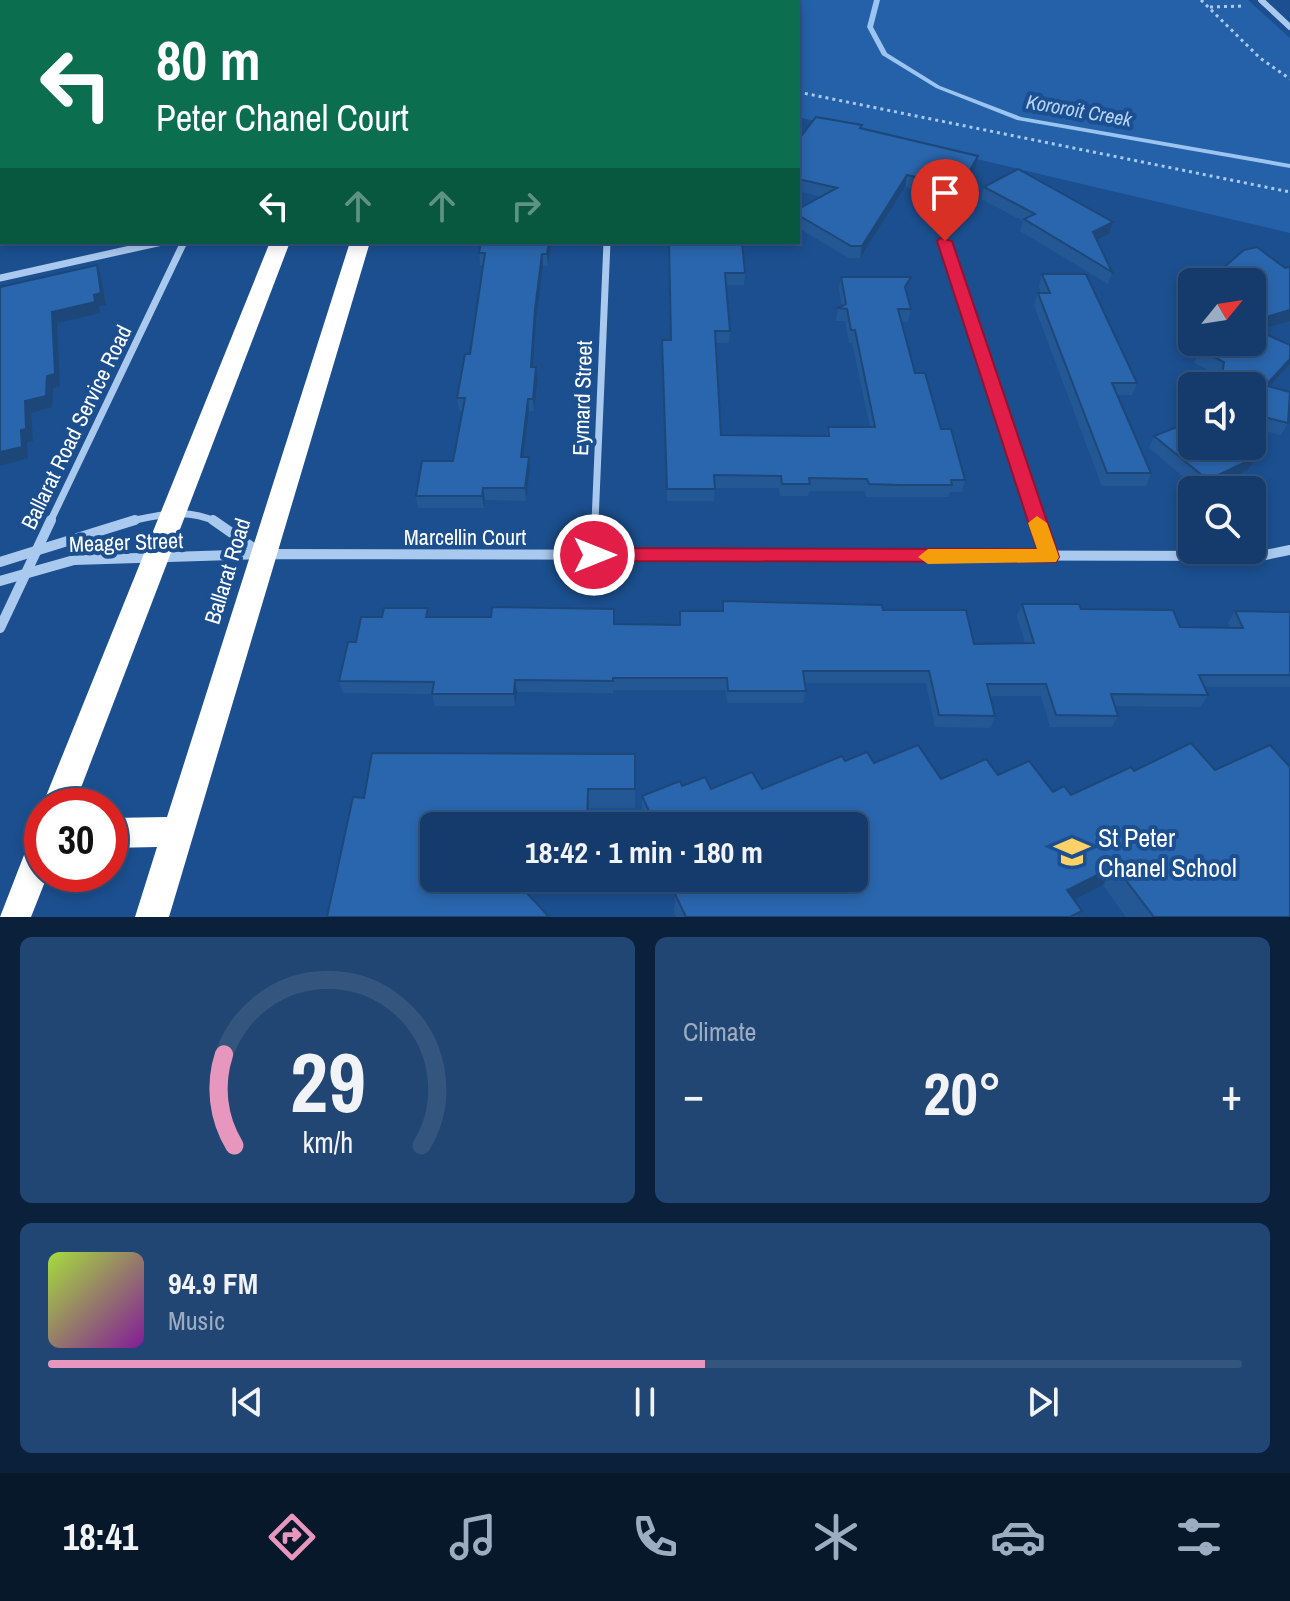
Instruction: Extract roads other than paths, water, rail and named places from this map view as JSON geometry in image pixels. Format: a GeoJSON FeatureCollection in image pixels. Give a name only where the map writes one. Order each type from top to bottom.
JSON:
{"type":"FeatureCollection","features":[{"type":"Feature","properties":{"kind":"highway"},"geometry":{"type":"LineString","coordinates":[[65,788],[279,244]]}},
{"type":"Feature","properties":{"kind":"highway","name":"Ballarat Road"},"geometry":{"type":"LineString","coordinates":[[152,917],[359,244]]}},
{"type":"Feature","properties":{"kind":"highway"},"geometry":{"type":"LineString","coordinates":[[128,833],[178,832]]}},
{"type":"Feature","properties":{"kind":"highway"},"geometry":{"type":"LineString","coordinates":[[14,917],[24,892]]}},
{"type":"Feature","properties":{"kind":"street"},"geometry":{"type":"LineString","coordinates":[[1259,3],[1290,24]]}},
{"type":"Feature","properties":{"kind":"street"},"geometry":{"type":"LineString","coordinates":[[945,241],[1049,557]]}},
{"type":"Feature","properties":{"kind":"street"},"geometry":{"type":"LineString","coordinates":[[0,278],[153,244]]}},
{"type":"Feature","properties":{"kind":"street","name":"Ballarat Road Service Road"},"geometry":{"type":"LineString","coordinates":[[0,628],[183,244]]}},
{"type":"Feature","properties":{"kind":"street","name":"Eymard Street"},"geometry":{"type":"LineString","coordinates":[[594,555],[607,244]]}},
{"type":"Feature","properties":{"kind":"street","name":"Meager Street"},"geometry":{"type":"LineString","coordinates":[[0,562],[172,515],[204,516],[263,554]]}},
{"type":"Feature","properties":{"kind":"street","name":"Marcellin Court"},"geometry":{"type":"LineString","coordinates":[[263,554],[1049,557],[1260,556],[1290,550]]}},
{"type":"Feature","properties":{"kind":"street","name":"Meager Street"},"geometry":{"type":"LineString","coordinates":[[0,581],[74,560],[263,554]]}},
{"type":"Feature","properties":{"kind":"waterway","name":"Kororoit Creek"},"geometry":{"type":"LineString","coordinates":[[877,0],[870,27],[884,54],[938,87],[1019,119],[1290,166]]}},
{"type":"Feature","properties":{"kind":"place","name":"St Peter Chanel School"},"geometry":{"type":"Point","coordinates":[1072,852]}}]}
